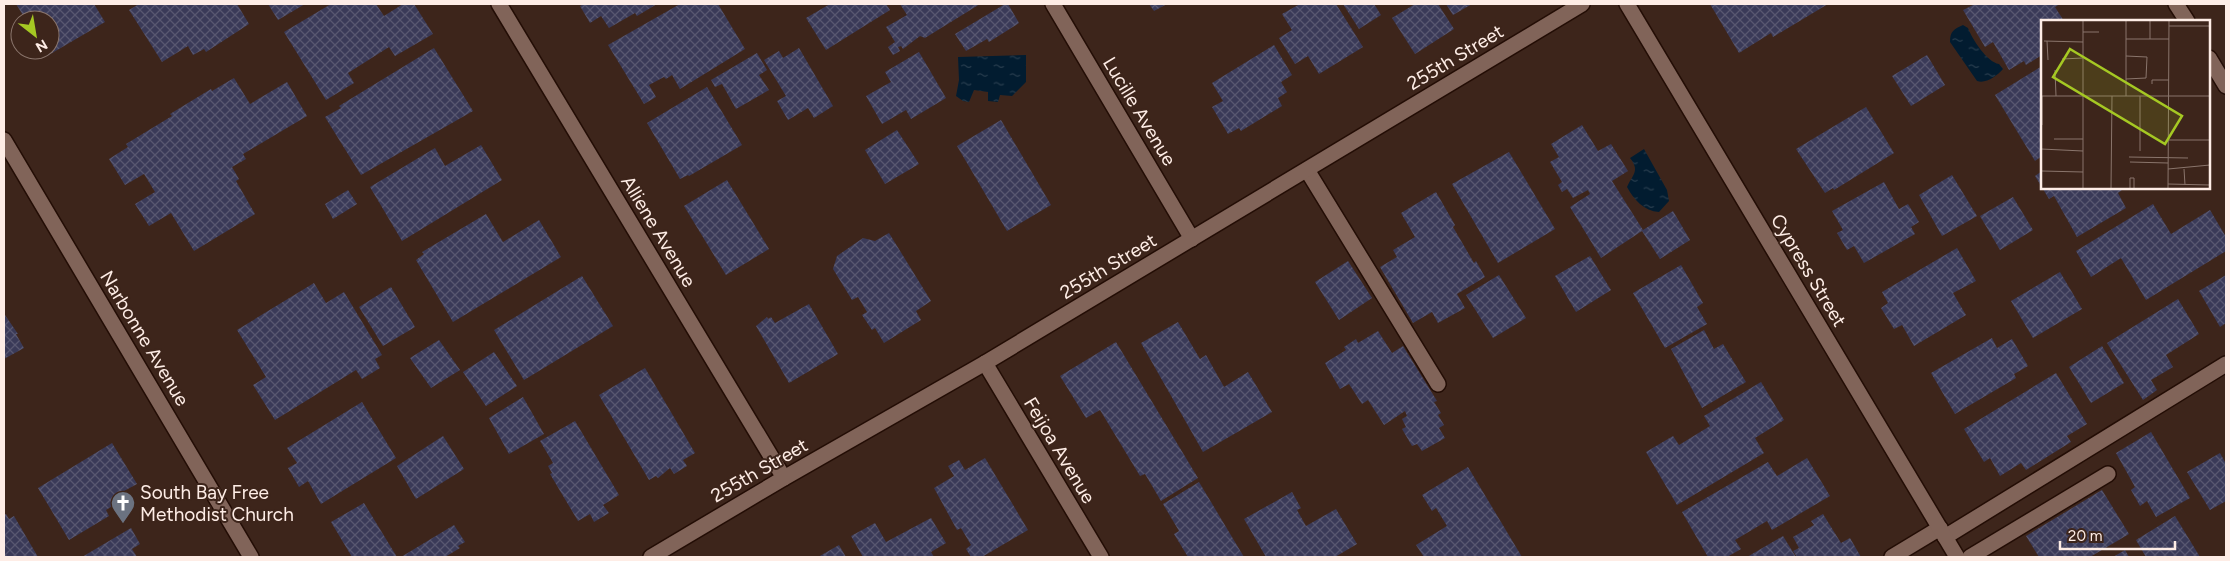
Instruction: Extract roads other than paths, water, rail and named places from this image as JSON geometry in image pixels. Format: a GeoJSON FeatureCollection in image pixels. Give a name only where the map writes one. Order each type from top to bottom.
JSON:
{"type":"FeatureCollection","features":[{"type":"Feature","properties":{"kind":"street","name":"Alliene Avenue"},"geometry":{"type":"LineString","coordinates":[[499,4],[784,478]]}},
{"type":"Feature","properties":{"kind":"street","name":"Lucille Avenue"},"geometry":{"type":"LineString","coordinates":[[1053,4],[1192,239]]}},
{"type":"Feature","properties":{"kind":"street","name":"255th Street"},"geometry":{"type":"LineString","coordinates":[[652,557],[784,478],[985,363],[1582,4]]}},
{"type":"Feature","properties":{"kind":"street","name":"Cypress Street"},"geometry":{"type":"LineString","coordinates":[[1627,4],[1957,557]]}},
{"type":"Feature","properties":{"kind":"street"},"geometry":{"type":"LineString","coordinates":[[2176,4],[2186,20]]}},
{"type":"Feature","properties":{"kind":"street"},"geometry":{"type":"LineString","coordinates":[[2210,60],[2226,86]]}},
{"type":"Feature","properties":{"kind":"street","name":"Narbonne Avenue"},"geometry":{"type":"LineString","coordinates":[[4,140],[251,557]]}},
{"type":"Feature","properties":{"kind":"street"},"geometry":{"type":"LineString","coordinates":[[1307,170],[1438,384]]}},
{"type":"Feature","properties":{"kind":"street","name":"Feijoa Avenue"},"geometry":{"type":"LineString","coordinates":[[985,363],[1101,557]]}},
{"type":"Feature","properties":{"kind":"street"},"geometry":{"type":"LineString","coordinates":[[1892,557],[1942,533],[2226,364]]}},
{"type":"Feature","properties":{"kind":"street"},"geometry":{"type":"LineString","coordinates":[[1970,557],[2108,474]]}},
{"type":"Feature","properties":{"kind":"water"},"geometry":{"type":"Polygon","coordinates":[[[1963,25],[1968,28],[1976,44],[1985,55],[2003,69],[1991,79],[1977,81],[1950,42],[1953,31],[1963,25]]]}},
{"type":"Feature","properties":{"kind":"water"},"geometry":{"type":"Polygon","coordinates":[[[1026,55],[1026,82],[1012,96],[1000,95],[998,102],[988,101],[988,92],[974,90],[969,102],[963,101],[956,96],[959,80],[958,57],[1026,55]]]}},
{"type":"Feature","properties":{"kind":"water"},"geometry":{"type":"Polygon","coordinates":[[[1644,149],[1667,190],[1669,201],[1659,212],[1649,210],[1640,204],[1627,187],[1635,169],[1630,158],[1644,149]]]}},
{"type":"Feature","properties":{"kind":"place","name":"South Bay Free Methodist Church"},"geometry":{"type":"Point","coordinates":[123,524]}}]}
